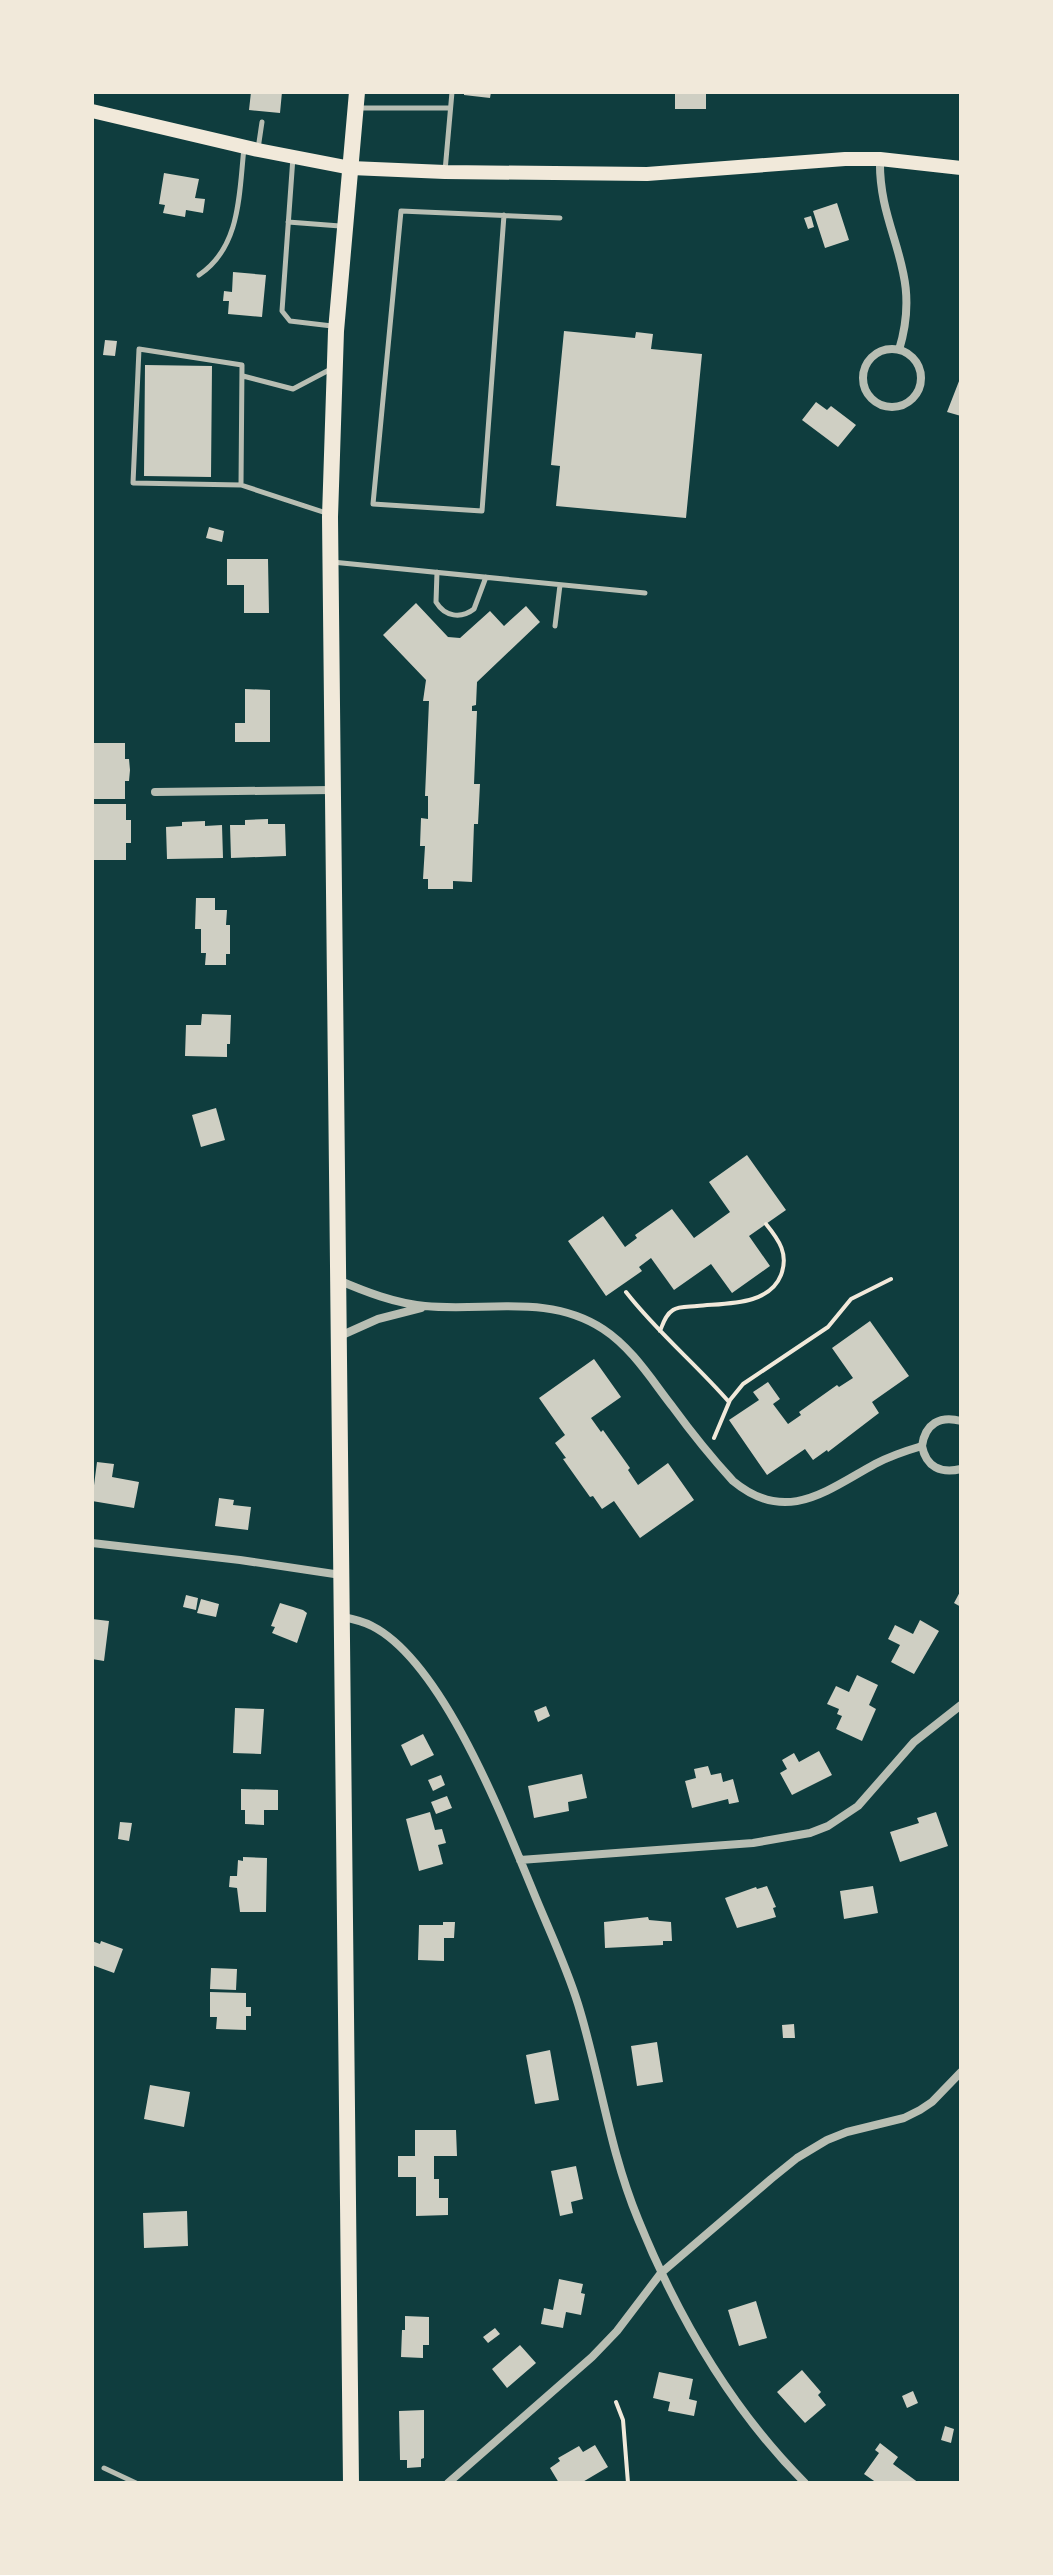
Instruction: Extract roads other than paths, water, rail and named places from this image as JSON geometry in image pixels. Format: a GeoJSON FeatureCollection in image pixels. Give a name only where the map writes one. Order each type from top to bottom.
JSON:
{"type":"FeatureCollection","features":[{"type":"Feature","properties":{"kind":"main road"},"geometry":{"type":"LineString","coordinates":[[351,2483],[330,515],[334,368],[357,100]]}},
{"type":"Feature","properties":{"kind":"main road"},"geometry":{"type":"LineString","coordinates":[[92,111],[351,168],[445,172],[677,173],[818,160],[880,159],[961,168]]}},
{"type":"Feature","properties":{"kind":"street"},"geometry":{"type":"LineString","coordinates":[[880,159],[880,188],[903,263],[907,289],[907,321],[899,350]]}},
{"type":"Feature","properties":{"kind":"street"},"geometry":{"type":"LineString","coordinates":[[888,349],[899,350],[917,364],[920,386],[915,396],[906,403],[895,407],[884,406],[866,392],[864,370],[877,353],[888,349]]}},
{"type":"Feature","properties":{"kind":"street"},"geometry":{"type":"LineString","coordinates":[[155,792],[333,790]]}},
{"type":"Feature","properties":{"kind":"street"},"geometry":{"type":"LineString","coordinates":[[338,1280],[377,1296],[426,1307],[533,1306],[560,1310],[586,1320],[609,1334],[638,1362],[729,1477],[746,1491],[765,1500],[787,1503],[819,1495],[876,1464],[922,1446]]}},
{"type":"Feature","properties":{"kind":"street"},"geometry":{"type":"LineString","coordinates":[[339,1336],[378,1319],[426,1307]]}},
{"type":"Feature","properties":{"kind":"street"},"geometry":{"type":"LineString","coordinates":[[961,1421],[938,1420],[928,1427],[922,1446],[928,1463],[938,1470],[950,1472],[961,1469]]}},
{"type":"Feature","properties":{"kind":"street"},"geometry":{"type":"LineString","coordinates":[[92,1543],[343,1575]]}},
{"type":"Feature","properties":{"kind":"street"},"geometry":{"type":"LineString","coordinates":[[343,1617],[373,1626],[418,1668],[462,1734],[520,1860],[577,1999],[615,2153],[636,2215],[661,2273],[687,2323],[740,2407],[805,2483]]}},
{"type":"Feature","properties":{"kind":"street"},"geometry":{"type":"LineString","coordinates":[[520,1860],[753,1843],[810,1833],[828,1826],[858,1806],[914,1742],[961,1705]]}},
{"type":"Feature","properties":{"kind":"street"},"geometry":{"type":"LineString","coordinates":[[448,2483],[604,2345],[661,2273],[797,2158],[847,2132],[888,2123],[920,2110],[961,2072]]}},
{"type":"Feature","properties":{"kind":"lane"},"geometry":{"type":"LineString","coordinates":[[445,172],[452,92]]}},
{"type":"Feature","properties":{"kind":"lane"},"geometry":{"type":"LineString","coordinates":[[357,100],[450,108]]}},
{"type":"Feature","properties":{"kind":"lane"},"geometry":{"type":"LineString","coordinates":[[199,275],[209,268],[231,236],[251,148],[262,122]]}},
{"type":"Feature","properties":{"kind":"lane"},"geometry":{"type":"LineString","coordinates":[[293,157],[282,308],[284,316],[293,322],[337,326]]}},
{"type":"Feature","properties":{"kind":"lane"},"geometry":{"type":"LineString","coordinates":[[504,215],[482,511],[373,504],[401,211],[504,215],[560,218]]}},
{"type":"Feature","properties":{"kind":"lane"},"geometry":{"type":"LineString","coordinates":[[288,222],[345,226]]}},
{"type":"Feature","properties":{"kind":"lane"},"geometry":{"type":"LineString","coordinates":[[241,485],[242,365],[139,349],[133,483],[241,485],[330,515]]}},
{"type":"Feature","properties":{"kind":"lane"},"geometry":{"type":"LineString","coordinates":[[243,376],[293,389],[334,368]]}},
{"type":"Feature","properties":{"kind":"lane"},"geometry":{"type":"LineString","coordinates":[[331,562],[645,593]]}},
{"type":"Feature","properties":{"kind":"lane"},"geometry":{"type":"LineString","coordinates":[[437,572],[436,602],[444,612],[458,615],[474,609],[486,577]]}},
{"type":"Feature","properties":{"kind":"lane"},"geometry":{"type":"LineString","coordinates":[[555,626],[560,585]]}},
{"type":"Feature","properties":{"kind":"lane"},"geometry":{"type":"LineString","coordinates":[[104,2468],[136,2483]]}}]}
